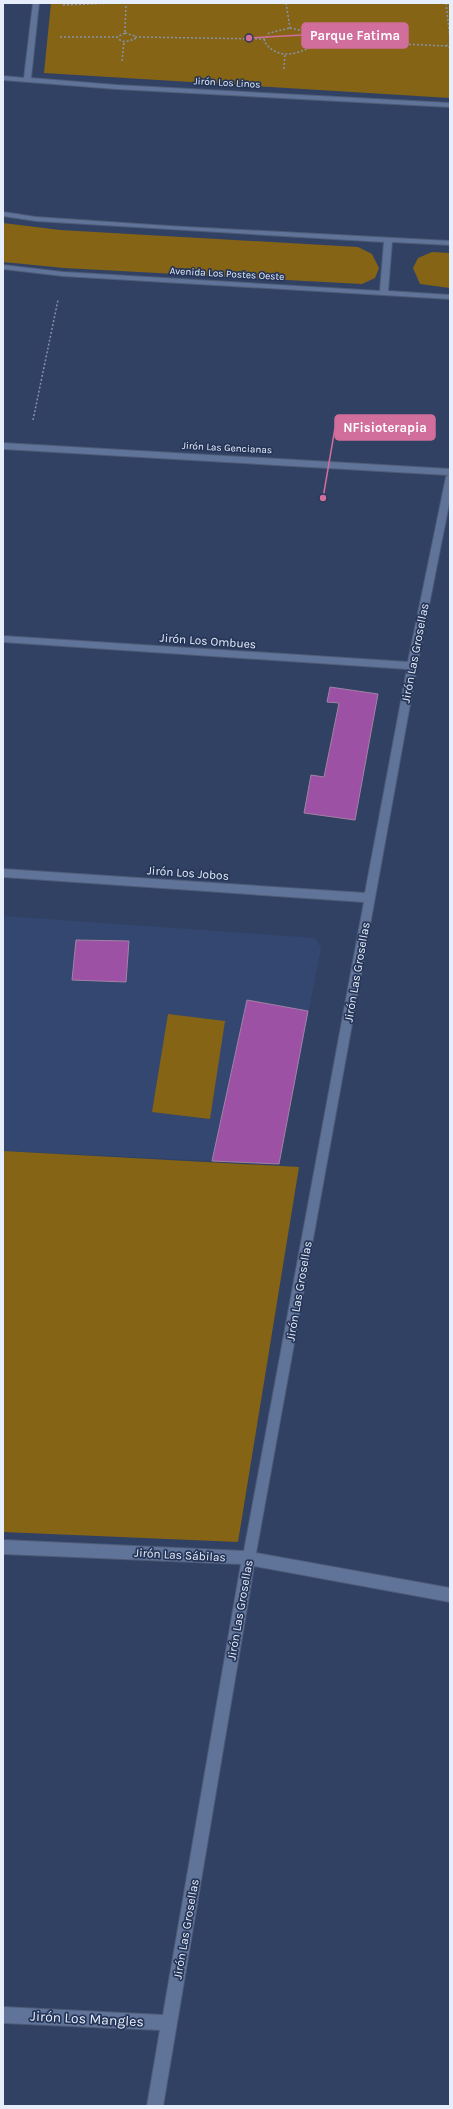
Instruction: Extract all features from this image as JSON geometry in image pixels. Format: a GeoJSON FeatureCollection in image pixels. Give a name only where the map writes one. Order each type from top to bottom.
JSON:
{"type":"FeatureCollection","features":[{"type":"Feature","properties":{"kind":"street"},"geometry":{"type":"LineString","coordinates":[[27,80],[36,3]]}},
{"type":"Feature","properties":{"kind":"street","name":"Jirón Los Linos"},"geometry":{"type":"LineString","coordinates":[[3,78],[450,105]]}},
{"type":"Feature","properties":{"kind":"street"},"geometry":{"type":"LineString","coordinates":[[3,214],[36,219],[169,228],[450,243]]}},
{"type":"Feature","properties":{"kind":"street"},"geometry":{"type":"LineString","coordinates":[[384,293],[388,240]]}},
{"type":"Feature","properties":{"kind":"street","name":"Avenida Los Postes Oeste"},"geometry":{"type":"LineString","coordinates":[[3,267],[63,274],[450,297]]}},
{"type":"Feature","properties":{"kind":"street","name":"Jirón Las Gencianas"},"geometry":{"type":"LineString","coordinates":[[3,446],[450,472]]}},
{"type":"Feature","properties":{"kind":"street","name":"Jirón Las Grosellas"},"geometry":{"type":"LineString","coordinates":[[155,2106],[249,1558],[412,666],[450,477]]}},
{"type":"Feature","properties":{"kind":"street","name":"Jirón Los Ombues"},"geometry":{"type":"LineString","coordinates":[[3,639],[412,666]]}},
{"type":"Feature","properties":{"kind":"street","name":"Jirón Los Jobos"},"geometry":{"type":"LineString","coordinates":[[3,873],[370,898]]}},
{"type":"Feature","properties":{"kind":"street","name":"Jirón Las Sábilas"},"geometry":{"type":"LineString","coordinates":[[3,1547],[249,1558],[450,1594]]}},
{"type":"Feature","properties":{"kind":"street","name":"Jirón Los Mangles"},"geometry":{"type":"LineString","coordinates":[[3,2015],[170,2023]]}},
{"type":"Feature","properties":{"kind":"path"},"geometry":{"type":"LineString","coordinates":[[125,33],[126,3]]}},
{"type":"Feature","properties":{"kind":"path"},"geometry":{"type":"LineString","coordinates":[[286,3],[290,28]]}},
{"type":"Feature","properties":{"kind":"path"},"geometry":{"type":"LineString","coordinates":[[446,3],[450,38]]}},
{"type":"Feature","properties":{"kind":"path"},"geometry":{"type":"LineString","coordinates":[[290,28],[310,34],[313,40],[312,46],[308,49],[293,54],[276,52],[270,49],[266,45],[265,39],[275,30],[290,28]]}},
{"type":"Feature","properties":{"kind":"path"},"geometry":{"type":"LineString","coordinates":[[56,37],[117,37],[125,33],[131,33],[135,37]]}},
{"type":"Feature","properties":{"kind":"path"},"geometry":{"type":"LineString","coordinates":[[117,37],[124,42],[130,41],[135,37],[265,39]]}},
{"type":"Feature","properties":{"kind":"path"},"geometry":{"type":"LineString","coordinates":[[313,40],[446,46],[450,48]]}},
{"type":"Feature","properties":{"kind":"path"},"geometry":{"type":"LineString","coordinates":[[446,46],[450,43]]}},
{"type":"Feature","properties":{"kind":"path"},"geometry":{"type":"LineString","coordinates":[[27,447],[63,274]]}},
{"type":"Feature","properties":{"kind":"shaded area"},"geometry":{"type":"Polygon","coordinates":[[[51,3],[450,3],[450,98],[44,73],[51,3]]]}},
{"type":"Feature","properties":{"kind":"shaded area"},"geometry":{"type":"Polygon","coordinates":[[[3,223],[60,230],[358,247],[372,254],[379,268],[375,278],[362,284],[64,268],[3,262],[3,223]]]}},
{"type":"Feature","properties":{"kind":"shaded area"},"geometry":{"type":"Polygon","coordinates":[[[432,252],[450,253],[450,288],[420,284],[413,268],[418,258],[432,252]]]}},
{"type":"Feature","properties":{"kind":"shaded area"},"geometry":{"type":"Polygon","coordinates":[[[3,916],[315,938],[321,948],[279,1164],[3,1151],[3,916]]]}},
{"type":"Feature","properties":{"kind":"shaded area"},"geometry":{"type":"Polygon","coordinates":[[[168,1014],[225,1021],[210,1119],[152,1112],[168,1014]]]}},
{"type":"Feature","properties":{"kind":"shaded area"},"geometry":{"type":"Polygon","coordinates":[[[3,1151],[299,1167],[238,1542],[3,1532],[3,1151]]]}},
{"type":"Feature","properties":{"kind":"building"},"geometry":{"type":"Polygon","coordinates":[[[330,687],[378,694],[355,820],[304,813],[311,775],[324,777],[339,703],[327,702],[330,687]]]}},
{"type":"Feature","properties":{"kind":"building"},"geometry":{"type":"Polygon","coordinates":[[[76,940],[129,941],[126,982],[72,980],[76,940]]]}},
{"type":"Feature","properties":{"kind":"building"},"geometry":{"type":"Polygon","coordinates":[[[247,1000],[308,1011],[279,1164],[212,1161],[247,1000]]]}},
{"type":"Feature","properties":{"kind":"place","name":"Parque Fatima"},"geometry":{"type":"Point","coordinates":[249,38]}},
{"type":"Feature","properties":{"kind":"place","name":"NFisioterapia"},"geometry":{"type":"Point","coordinates":[323,498]}}]}
